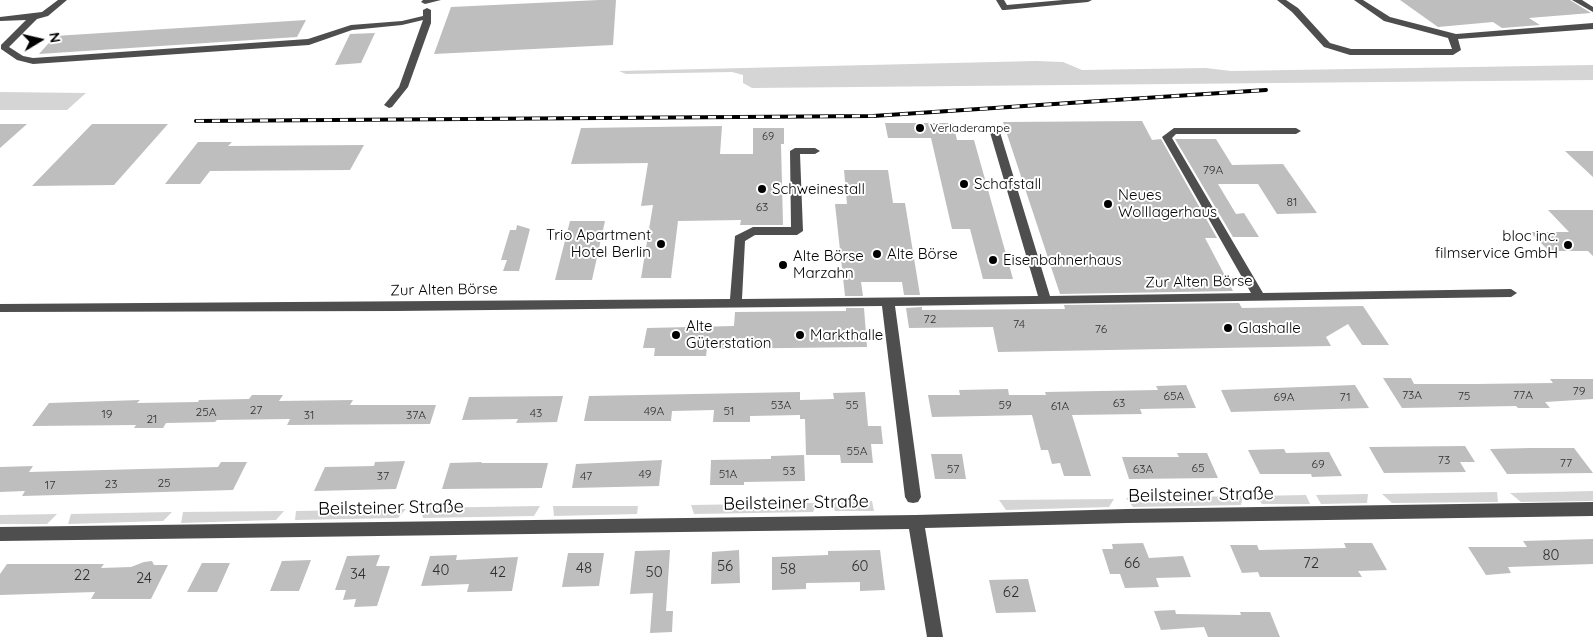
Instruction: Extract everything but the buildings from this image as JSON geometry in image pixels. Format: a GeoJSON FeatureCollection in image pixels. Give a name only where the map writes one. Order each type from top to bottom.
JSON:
{"type":"FeatureCollection","features":[{"type":"Feature","properties":{"kind":"street"},"geometry":{"type":"LineString","coordinates":[[34,18],[4,47],[20,58],[33,62],[310,42],[351,28],[402,23],[437,0]]}},
{"type":"Feature","properties":{"kind":"street"},"geometry":{"type":"LineString","coordinates":[[1000,0],[1005,8],[1088,0]]}},
{"type":"Feature","properties":{"kind":"street"},"geometry":{"type":"LineString","coordinates":[[1281,0],[1295,10],[1328,45],[1350,52],[1453,52],[1457,50],[1452,36]]}},
{"type":"Feature","properties":{"kind":"street"},"geometry":{"type":"LineString","coordinates":[[1358,0],[1387,19],[1452,36],[1593,26]]}},
{"type":"Feature","properties":{"kind":"street"},"geometry":{"type":"LineString","coordinates":[[1576,0],[1593,10]]}},
{"type":"Feature","properties":{"kind":"street"},"geometry":{"type":"LineString","coordinates":[[0,19],[34,18],[45,14],[60,3]]}},
{"type":"Feature","properties":{"kind":"street"},"geometry":{"type":"LineString","coordinates":[[389,105],[403,87],[426,23],[426,7]]}},
{"type":"Feature","properties":{"kind":"street"},"geometry":{"type":"LineString","coordinates":[[994,129],[1045,300]]}},
{"type":"Feature","properties":{"kind":"street"},"geometry":{"type":"LineString","coordinates":[[1260,297],[1167,136],[1174,131],[1296,131]]}},
{"type":"Feature","properties":{"kind":"street"},"geometry":{"type":"LineString","coordinates":[[736,302],[739,239],[753,231],[797,232],[795,151],[815,151]]}},
{"type":"Feature","properties":{"kind":"street","name":"Zur Alten Börse"},"geometry":{"type":"LineString","coordinates":[[0,308],[395,307],[1510,293]]}},
{"type":"Feature","properties":{"kind":"street"},"geometry":{"type":"LineString","coordinates":[[888,301],[913,497]]}},
{"type":"Feature","properties":{"kind":"street","name":"Beilsteiner Straße"},"geometry":{"type":"LineString","coordinates":[[0,534],[916,522],[1136,516],[1593,509]]}},
{"type":"Feature","properties":{"kind":"street"},"geometry":{"type":"LineString","coordinates":[[916,522],[935,637]]}},
{"type":"Feature","properties":{"kind":"shaded area"},"geometry":{"type":"Polygon","coordinates":[[[1036,61],[1063,62],[1082,70],[1206,68],[1231,71],[1593,65],[1593,80],[752,88],[743,83],[743,75],[732,72],[626,74],[619,71],[1036,61]]]}},
{"type":"Feature","properties":{"kind":"shaded area"},"geometry":{"type":"Polygon","coordinates":[[[0,92],[86,93],[67,110],[0,110],[0,92]]]}},
{"type":"Feature","properties":{"kind":"shaded area"},"geometry":{"type":"Polygon","coordinates":[[[1593,491],[1593,501],[1521,502],[1510,493],[1593,491]]]}},
{"type":"Feature","properties":{"kind":"shaded area"},"geometry":{"type":"Polygon","coordinates":[[[1497,492],[1498,502],[1392,503],[1382,494],[1497,492]]]}},
{"type":"Feature","properties":{"kind":"shaded area"},"geometry":{"type":"Polygon","coordinates":[[[1368,494],[1367,503],[1321,504],[1316,495],[1368,494]]]}},
{"type":"Feature","properties":{"kind":"shaded area"},"geometry":{"type":"Polygon","coordinates":[[[1306,495],[1310,504],[1262,504],[1255,496],[1306,495]]]}},
{"type":"Feature","properties":{"kind":"shaded area"},"geometry":{"type":"Polygon","coordinates":[[[1243,496],[1241,505],[1133,507],[1126,498],[1243,496]]]}},
{"type":"Feature","properties":{"kind":"shaded area"},"geometry":{"type":"Polygon","coordinates":[[[1114,499],[1109,507],[1006,510],[999,500],[1114,499]]]}},
{"type":"Feature","properties":{"kind":"shaded area"},"geometry":{"type":"Polygon","coordinates":[[[872,501],[874,511],[835,511],[831,503],[872,501]]]}},
{"type":"Feature","properties":{"kind":"shaded area"},"geometry":{"type":"Polygon","coordinates":[[[817,503],[813,512],[694,514],[691,505],[817,503]]]}},
{"type":"Feature","properties":{"kind":"shaded area"},"geometry":{"type":"Polygon","coordinates":[[[540,506],[534,516],[423,518],[420,508],[540,506]]]}},
{"type":"Feature","properties":{"kind":"shaded area"},"geometry":{"type":"Polygon","coordinates":[[[553,506],[638,506],[637,514],[554,516],[553,506]]]}},
{"type":"Feature","properties":{"kind":"shaded area"},"geometry":{"type":"Polygon","coordinates":[[[406,509],[398,518],[295,520],[296,511],[406,509]]]}},
{"type":"Feature","properties":{"kind":"shaded area"},"geometry":{"type":"Polygon","coordinates":[[[284,511],[276,520],[181,523],[183,512],[284,511]]]}},
{"type":"Feature","properties":{"kind":"shaded area"},"geometry":{"type":"Polygon","coordinates":[[[172,512],[163,521],[68,524],[71,514],[172,512]]]}},
{"type":"Feature","properties":{"kind":"shaded area"},"geometry":{"type":"Polygon","coordinates":[[[57,514],[47,524],[0,524],[0,515],[57,514]]]}},
{"type":"Feature","properties":{"kind":"railway"},"geometry":{"type":"LineString","coordinates":[[196,121],[873,116],[1266,90]]}},
{"type":"Feature","properties":{"kind":"place","name":"Verladerampe"},"geometry":{"type":"Point","coordinates":[920,128]}},
{"type":"Feature","properties":{"kind":"place","name":"Schafstall"},"geometry":{"type":"Point","coordinates":[964,184]}},
{"type":"Feature","properties":{"kind":"place","name":"Schweinestall"},"geometry":{"type":"Point","coordinates":[762,189]}},
{"type":"Feature","properties":{"kind":"place","name":"Neues Wolllagerhaus"},"geometry":{"type":"Point","coordinates":[1108,204]}},
{"type":"Feature","properties":{"kind":"place","name":"Trio Apartment Hotel Berlin"},"geometry":{"type":"Point","coordinates":[661,244]}},
{"type":"Feature","properties":{"kind":"place","name":"bloc inc. filmservice GmbH"},"geometry":{"type":"Point","coordinates":[1568,245]}},
{"type":"Feature","properties":{"kind":"place","name":"Alte Börse"},"geometry":{"type":"Point","coordinates":[877,254]}},
{"type":"Feature","properties":{"kind":"place","name":"Eisenbahnerhaus"},"geometry":{"type":"Point","coordinates":[993,260]}},
{"type":"Feature","properties":{"kind":"place","name":"Alte Börse Marzahn"},"geometry":{"type":"Point","coordinates":[783,265]}},
{"type":"Feature","properties":{"kind":"place","name":"Glashalle"},"geometry":{"type":"Point","coordinates":[1228,328]}},
{"type":"Feature","properties":{"kind":"place","name":"Alte Güterstation"},"geometry":{"type":"Point","coordinates":[676,335]}},
{"type":"Feature","properties":{"kind":"place","name":"Markthalle"},"geometry":{"type":"Point","coordinates":[800,335]}}]}
